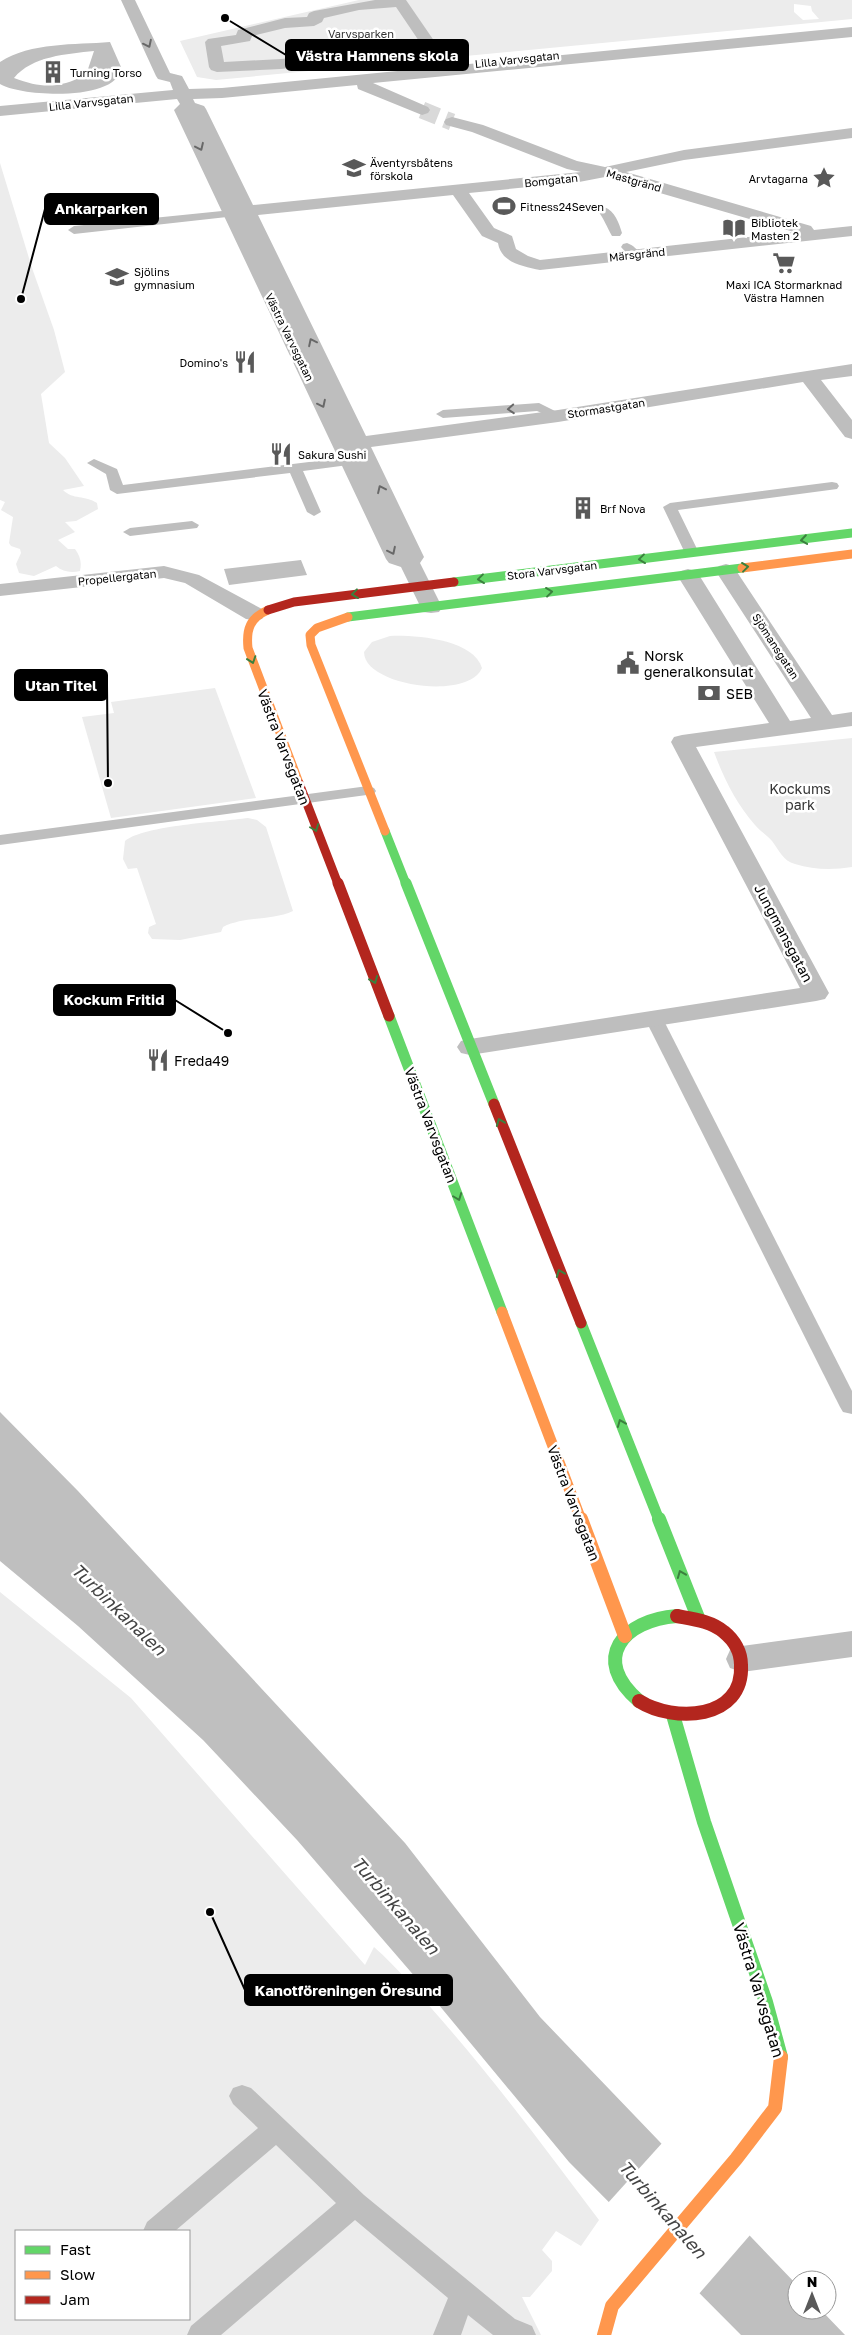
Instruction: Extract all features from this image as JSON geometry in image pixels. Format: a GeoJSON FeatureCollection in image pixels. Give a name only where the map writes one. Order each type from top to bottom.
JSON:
{"type":"FeatureCollection","features":[{"type":"Feature","properties":{"kind":"street"},"geometry":{"type":"LineString","coordinates":[[128,0],[164,76],[181,86]]}},
{"type":"Feature","properties":{"kind":"street"},"geometry":{"type":"LineString","coordinates":[[400,2],[431,48],[281,64],[217,67],[213,42],[245,38],[243,33],[285,23],[314,21],[317,19],[314,16],[359,6],[400,2]]}},
{"type":"Feature","properties":{"kind":"street","name":"Lilla Varvsgatan"},"geometry":{"type":"LineString","coordinates":[[0,111],[181,86],[219,87],[852,26]]}},
{"type":"Feature","properties":{"kind":"street","name":"Lilla Varvsgatan"},"geometry":{"type":"LineString","coordinates":[[181,86],[222,93],[852,32]]}},
{"type":"Feature","properties":{"kind":"street"},"geometry":{"type":"LineString","coordinates":[[367,78],[364,86],[422,110]]}},
{"type":"Feature","properties":{"kind":"street","name":"Västra Varvsgatan"},"geometry":{"type":"LineString","coordinates":[[181,86],[182,110],[240,212],[359,455],[396,559],[409,564],[431,607]]}},
{"type":"Feature","properties":{"kind":"street","name":"Mastgränd"},"geometry":{"type":"LineString","coordinates":[[452,122],[477,128],[573,165],[607,172],[818,234]]}},
{"type":"Feature","properties":{"kind":"street","name":"Bomgatan"},"geometry":{"type":"LineString","coordinates":[[240,212],[579,177],[684,155],[852,133]]}},
{"type":"Feature","properties":{"kind":"street","name":"Märsgränd"},"geometry":{"type":"LineString","coordinates":[[458,190],[488,232],[506,240],[508,251],[522,260],[540,266],[631,251],[852,231]]}},
{"type":"Feature","properties":{"kind":"street","name":"Stormastgatan"},"geometry":{"type":"LineString","coordinates":[[359,455],[558,416],[852,370]]}},
{"type":"Feature","properties":{"kind":"street"},"geometry":{"type":"LineString","coordinates":[[808,376],[852,433]]}},
{"type":"Feature","properties":{"kind":"street","name":"Stora Varvsgatan"},"geometry":{"type":"LineString","coordinates":[[368,792],[311,645],[310,635],[317,628],[341,618],[431,607],[690,564],[852,533]]}},
{"type":"Feature","properties":{"kind":"street","name":"Stora Varvsgatan"},"geometry":{"type":"LineString","coordinates":[[254,614],[294,602],[421,586],[690,564],[726,570],[852,554]]}},
{"type":"Feature","properties":{"kind":"street"},"geometry":{"type":"LineString","coordinates":[[690,564],[783,728]]}},
{"type":"Feature","properties":{"kind":"street","name":"Sjömansgatan"},"geometry":{"type":"LineString","coordinates":[[726,570],[825,722]]}},
{"type":"Feature","properties":{"kind":"street","name":"Propellergatan"},"geometry":{"type":"LineString","coordinates":[[0,590],[164,572],[192,579],[254,614]]}},
{"type":"Feature","properties":{"kind":"street","name":"Västra Varvsgatan"},"geometry":{"type":"LineString","coordinates":[[254,614],[246,627],[247,645],[304,799],[435,1135],[625,1636]]}},
{"type":"Feature","properties":{"kind":"street","name":"Jungmansgatan"},"geometry":{"type":"LineString","coordinates":[[470,1047],[816,994],[682,742],[852,719]]}},
{"type":"Feature","properties":{"kind":"street"},"geometry":{"type":"LineString","coordinates":[[368,792],[699,1620]]}},
{"type":"Feature","properties":{"kind":"street"},"geometry":{"type":"LineString","coordinates":[[677,1616],[699,1620],[719,1629],[734,1643],[742,1659],[743,1674],[737,1690],[724,1704],[706,1713],[673,1715],[652,1710],[633,1699],[622,1686],[615,1668],[616,1652],[625,1636],[640,1624],[659,1617],[677,1616]]}},
{"type":"Feature","properties":{"kind":"street"},"geometry":{"type":"LineString","coordinates":[[742,1659],[852,1644]]}},
{"type":"Feature","properties":{"kind":"street","name":"Västra Varvsgatan"},"geometry":{"type":"LineString","coordinates":[[604,2335],[612,2306],[736,2159],[775,2108],[782,2060],[766,2002],[704,1822],[673,1715]]}},
{"type":"Feature","properties":{"kind":"lane"},"geometry":{"type":"LineString","coordinates":[[604,211],[613,222],[616,233]]}},
{"type":"Feature","properties":{"kind":"lane"},"geometry":{"type":"LineString","coordinates":[[74,230],[240,212]]}},
{"type":"Feature","properties":{"kind":"lane"},"geometry":{"type":"LineString","coordinates":[[443,414],[539,407],[558,416]]}},
{"type":"Feature","properties":{"kind":"lane"},"geometry":{"type":"LineString","coordinates":[[94,463],[112,472],[117,490],[295,469],[359,455]]}},
{"type":"Feature","properties":{"kind":"lane"},"geometry":{"type":"LineString","coordinates":[[295,469],[314,512]]}},
{"type":"Feature","properties":{"kind":"lane"},"geometry":{"type":"LineString","coordinates":[[690,564],[670,507],[832,486]]}},
{"type":"Feature","properties":{"kind":"lane"},"geometry":{"type":"LineString","coordinates":[[130,532],[192,525]]}},
{"type":"Feature","properties":{"kind":"lane"},"geometry":{"type":"LineString","coordinates":[[0,840],[368,792]]}},
{"type":"Feature","properties":{"kind":"lane"},"geometry":{"type":"LineString","coordinates":[[654,1019],[850,1407]]}},
{"type":"Feature","properties":{"kind":"lane"},"geometry":{"type":"LineString","coordinates":[[242,2096],[354,2204],[505,2328],[522,2335]]}},
{"type":"Feature","properties":{"kind":"lane"},"geometry":{"type":"LineString","coordinates":[[157,2230],[276,2129]]}},
{"type":"Feature","properties":{"kind":"lane"},"geometry":{"type":"LineString","coordinates":[[201,2335],[354,2204]]}},
{"type":"Feature","properties":{"kind":"lane"},"geometry":{"type":"LineString","coordinates":[[447,2335],[463,2294]]}},
{"type":"Feature","properties":{"kind":"green space","name":"Varvsparken"},"geometry":{"type":"Polygon","coordinates":[[[359,0],[852,0],[852,19],[216,80],[197,77],[180,41],[359,0]],[[794,4],[794,12],[803,20],[819,19],[812,11],[811,6],[794,4]]]}},
{"type":"Feature","properties":{"kind":"green space"},"geometry":{"type":"Polygon","coordinates":[[[0,163],[32,268],[54,330],[65,372],[41,394],[49,443],[65,458],[84,486],[63,490],[71,495],[97,503],[98,509],[76,521],[65,522],[75,532],[58,540],[68,549],[75,549],[80,559],[80,571],[67,572],[56,566],[34,576],[19,573],[16,564],[21,553],[20,549],[11,546],[9,543],[13,517],[1,510],[5,502],[0,500],[0,163]]]}},
{"type":"Feature","properties":{"kind":"green space"},"geometry":{"type":"Polygon","coordinates":[[[390,636],[414,636],[456,645],[476,658],[482,668],[473,678],[458,684],[439,686],[418,685],[398,681],[380,673],[368,664],[364,652],[372,642],[390,636]]]}},
{"type":"Feature","properties":{"kind":"green space"},"geometry":{"type":"Polygon","coordinates":[[[215,688],[256,798],[111,818],[82,717],[114,713],[111,702],[215,688]]]}},
{"type":"Feature","properties":{"kind":"green space","name":"Kockums park"},"geometry":{"type":"Polygon","coordinates":[[[852,738],[852,867],[831,869],[791,863],[784,858],[772,841],[748,817],[726,781],[714,752],[852,738]]]}},
{"type":"Feature","properties":{"kind":"green space"},"geometry":{"type":"Polygon","coordinates":[[[248,818],[257,820],[266,827],[293,911],[276,916],[240,921],[223,927],[221,932],[180,940],[152,939],[148,933],[149,927],[156,924],[137,868],[128,869],[123,859],[125,841],[149,831],[165,828],[248,818]]]}},
{"type":"Feature","properties":{"kind":"green space"},"geometry":{"type":"Polygon","coordinates":[[[0,1592],[131,1698],[365,1965],[374,1947],[400,1972],[481,2066],[599,2220],[581,2246],[556,2231],[542,2250],[552,2261],[552,2271],[530,2297],[522,2297],[541,2335],[0,2335],[0,1592]]]}},
{"type":"Feature","properties":{"kind":"water"},"geometry":{"type":"Polygon","coordinates":[[[110,42],[121,67],[116,78],[105,86],[68,94],[47,94],[28,92],[0,84],[0,62],[25,51],[68,44],[110,42]],[[94,51],[51,57],[30,65],[14,78],[24,82],[51,86],[86,75],[94,51]]]}},
{"type":"Feature","properties":{"kind":"water"},"geometry":{"type":"Polygon","coordinates":[[[301,560],[307,575],[229,585],[224,569],[301,560]]]}},
{"type":"Feature","properties":{"kind":"water","name":"Turbinkanalen"},"geometry":{"type":"Polygon","coordinates":[[[0,1412],[78,1491],[405,1843],[540,2017],[787,2275],[787,2320],[831,2320],[845,2335],[741,2335],[569,2162],[429,1993],[297,1840],[203,1740],[78,1626],[0,1561],[0,1412]]]}},
{"type":"Feature","properties":{"kind":"pier"},"geometry":{"type":"Polygon","coordinates":[[[663,2142],[751,2234],[698,2295],[607,2204],[663,2142]]]}},
{"type":"Feature","properties":{"kind":"tunnel"},"geometry":{"type":"LineString","coordinates":[[422,110],[452,122]]}},
{"type":"Feature","properties":{"kind":"traffic: fast"},"geometry":{"type":"LineString","coordinates":[[454,582],[852,533]]}},
{"type":"Feature","properties":{"kind":"traffic: fast"},"geometry":{"type":"LineString","coordinates":[[348,617],[742,568]]}},
{"type":"Feature","properties":{"kind":"traffic: fast"},"geometry":{"type":"LineString","coordinates":[[385,831],[494,1104]]}},
{"type":"Feature","properties":{"kind":"traffic: fast"},"geometry":{"type":"LineString","coordinates":[[389,1016],[502,1312]]}},
{"type":"Feature","properties":{"kind":"traffic: fast"},"geometry":{"type":"LineString","coordinates":[[581,1323],[699,1620]]}},
{"type":"Feature","properties":{"kind":"traffic: fast"},"geometry":{"type":"LineString","coordinates":[[639,1701],[630,1693],[618,1674],[616,1654],[619,1644],[625,1635],[640,1624],[656,1619],[677,1616]]}},
{"type":"Feature","properties":{"kind":"traffic: fast"},"geometry":{"type":"LineString","coordinates":[[673,1715],[704,1822],[766,2002],[781,2057]]}},
{"type":"Feature","properties":{"kind":"traffic: slow"},"geometry":{"type":"LineString","coordinates":[[742,568],[852,554]]}},
{"type":"Feature","properties":{"kind":"traffic: slow"},"geometry":{"type":"LineString","coordinates":[[268,610],[256,616],[250,624],[247,635],[248,648],[299,783]]}},
{"type":"Feature","properties":{"kind":"traffic: slow"},"geometry":{"type":"LineString","coordinates":[[348,617],[317,628],[310,635],[311,645],[385,831]]}},
{"type":"Feature","properties":{"kind":"traffic: slow"},"geometry":{"type":"LineString","coordinates":[[502,1312],[625,1636]]}},
{"type":"Feature","properties":{"kind":"traffic: slow"},"geometry":{"type":"LineString","coordinates":[[604,2335],[612,2306],[736,2159],[775,2108],[781,2057]]}},
{"type":"Feature","properties":{"kind":"traffic: jam"},"geometry":{"type":"LineString","coordinates":[[268,610],[294,602],[454,582]]}},
{"type":"Feature","properties":{"kind":"traffic: jam"},"geometry":{"type":"LineString","coordinates":[[299,783],[389,1016]]}},
{"type":"Feature","properties":{"kind":"traffic: jam"},"geometry":{"type":"LineString","coordinates":[[494,1104],[581,1323]]}},
{"type":"Feature","properties":{"kind":"traffic: jam"},"geometry":{"type":"LineString","coordinates":[[639,1701],[651,1708],[669,1714],[705,1712],[719,1707],[728,1700],[740,1682],[741,1660],[732,1640],[724,1632],[702,1621],[677,1616]]}},
{"type":"Feature","properties":{"kind":"place","name":"Västra Hamnens skola"},"geometry":{"type":"Point","coordinates":[225,18]}},
{"type":"Feature","properties":{"kind":"place","name":"Turning Torso"},"geometry":{"type":"Point","coordinates":[53,72]}},
{"type":"Feature","properties":{"kind":"place","name":"Äventyrsbåtens förskola"},"geometry":{"type":"Point","coordinates":[354,168]}},
{"type":"Feature","properties":{"kind":"place","name":"Arvtagarna"},"geometry":{"type":"Point","coordinates":[824,178]}},
{"type":"Feature","properties":{"kind":"place","name":"Fitness24Seven"},"geometry":{"type":"Point","coordinates":[504,206]}},
{"type":"Feature","properties":{"kind":"place","name":"Bibliotek Masten 2"},"geometry":{"type":"Point","coordinates":[734,228]}},
{"type":"Feature","properties":{"kind":"place","name":"Maxi ICA Stormarknad Västra Hamnen"},"geometry":{"type":"Point","coordinates":[784,263]}},
{"type":"Feature","properties":{"kind":"place","name":"Sjölins gymnasium"},"geometry":{"type":"Point","coordinates":[117,277]}},
{"type":"Feature","properties":{"kind":"place","name":"Ankarparken"},"geometry":{"type":"Point","coordinates":[21,299]}},
{"type":"Feature","properties":{"kind":"place","name":"Domino's"},"geometry":{"type":"Point","coordinates":[245,362]}},
{"type":"Feature","properties":{"kind":"place","name":"Sakura Sushi"},"geometry":{"type":"Point","coordinates":[281,454]}},
{"type":"Feature","properties":{"kind":"place","name":"Brf Nova"},"geometry":{"type":"Point","coordinates":[583,508]}},
{"type":"Feature","properties":{"kind":"place","name":"Norsk generalkonsulat"},"geometry":{"type":"Point","coordinates":[628,663]}},
{"type":"Feature","properties":{"kind":"place","name":"SEB"},"geometry":{"type":"Point","coordinates":[709,693]}},
{"type":"Feature","properties":{"kind":"place","name":"Utan Titel"},"geometry":{"type":"Point","coordinates":[108,783]}},
{"type":"Feature","properties":{"kind":"place","name":"Kockum Fritid"},"geometry":{"type":"Point","coordinates":[228,1033]}},
{"type":"Feature","properties":{"kind":"place","name":"Freda49"},"geometry":{"type":"Point","coordinates":[158,1060]}},
{"type":"Feature","properties":{"kind":"place","name":"Kanotföreningen Öresund"},"geometry":{"type":"Point","coordinates":[210,1912]}}]}
